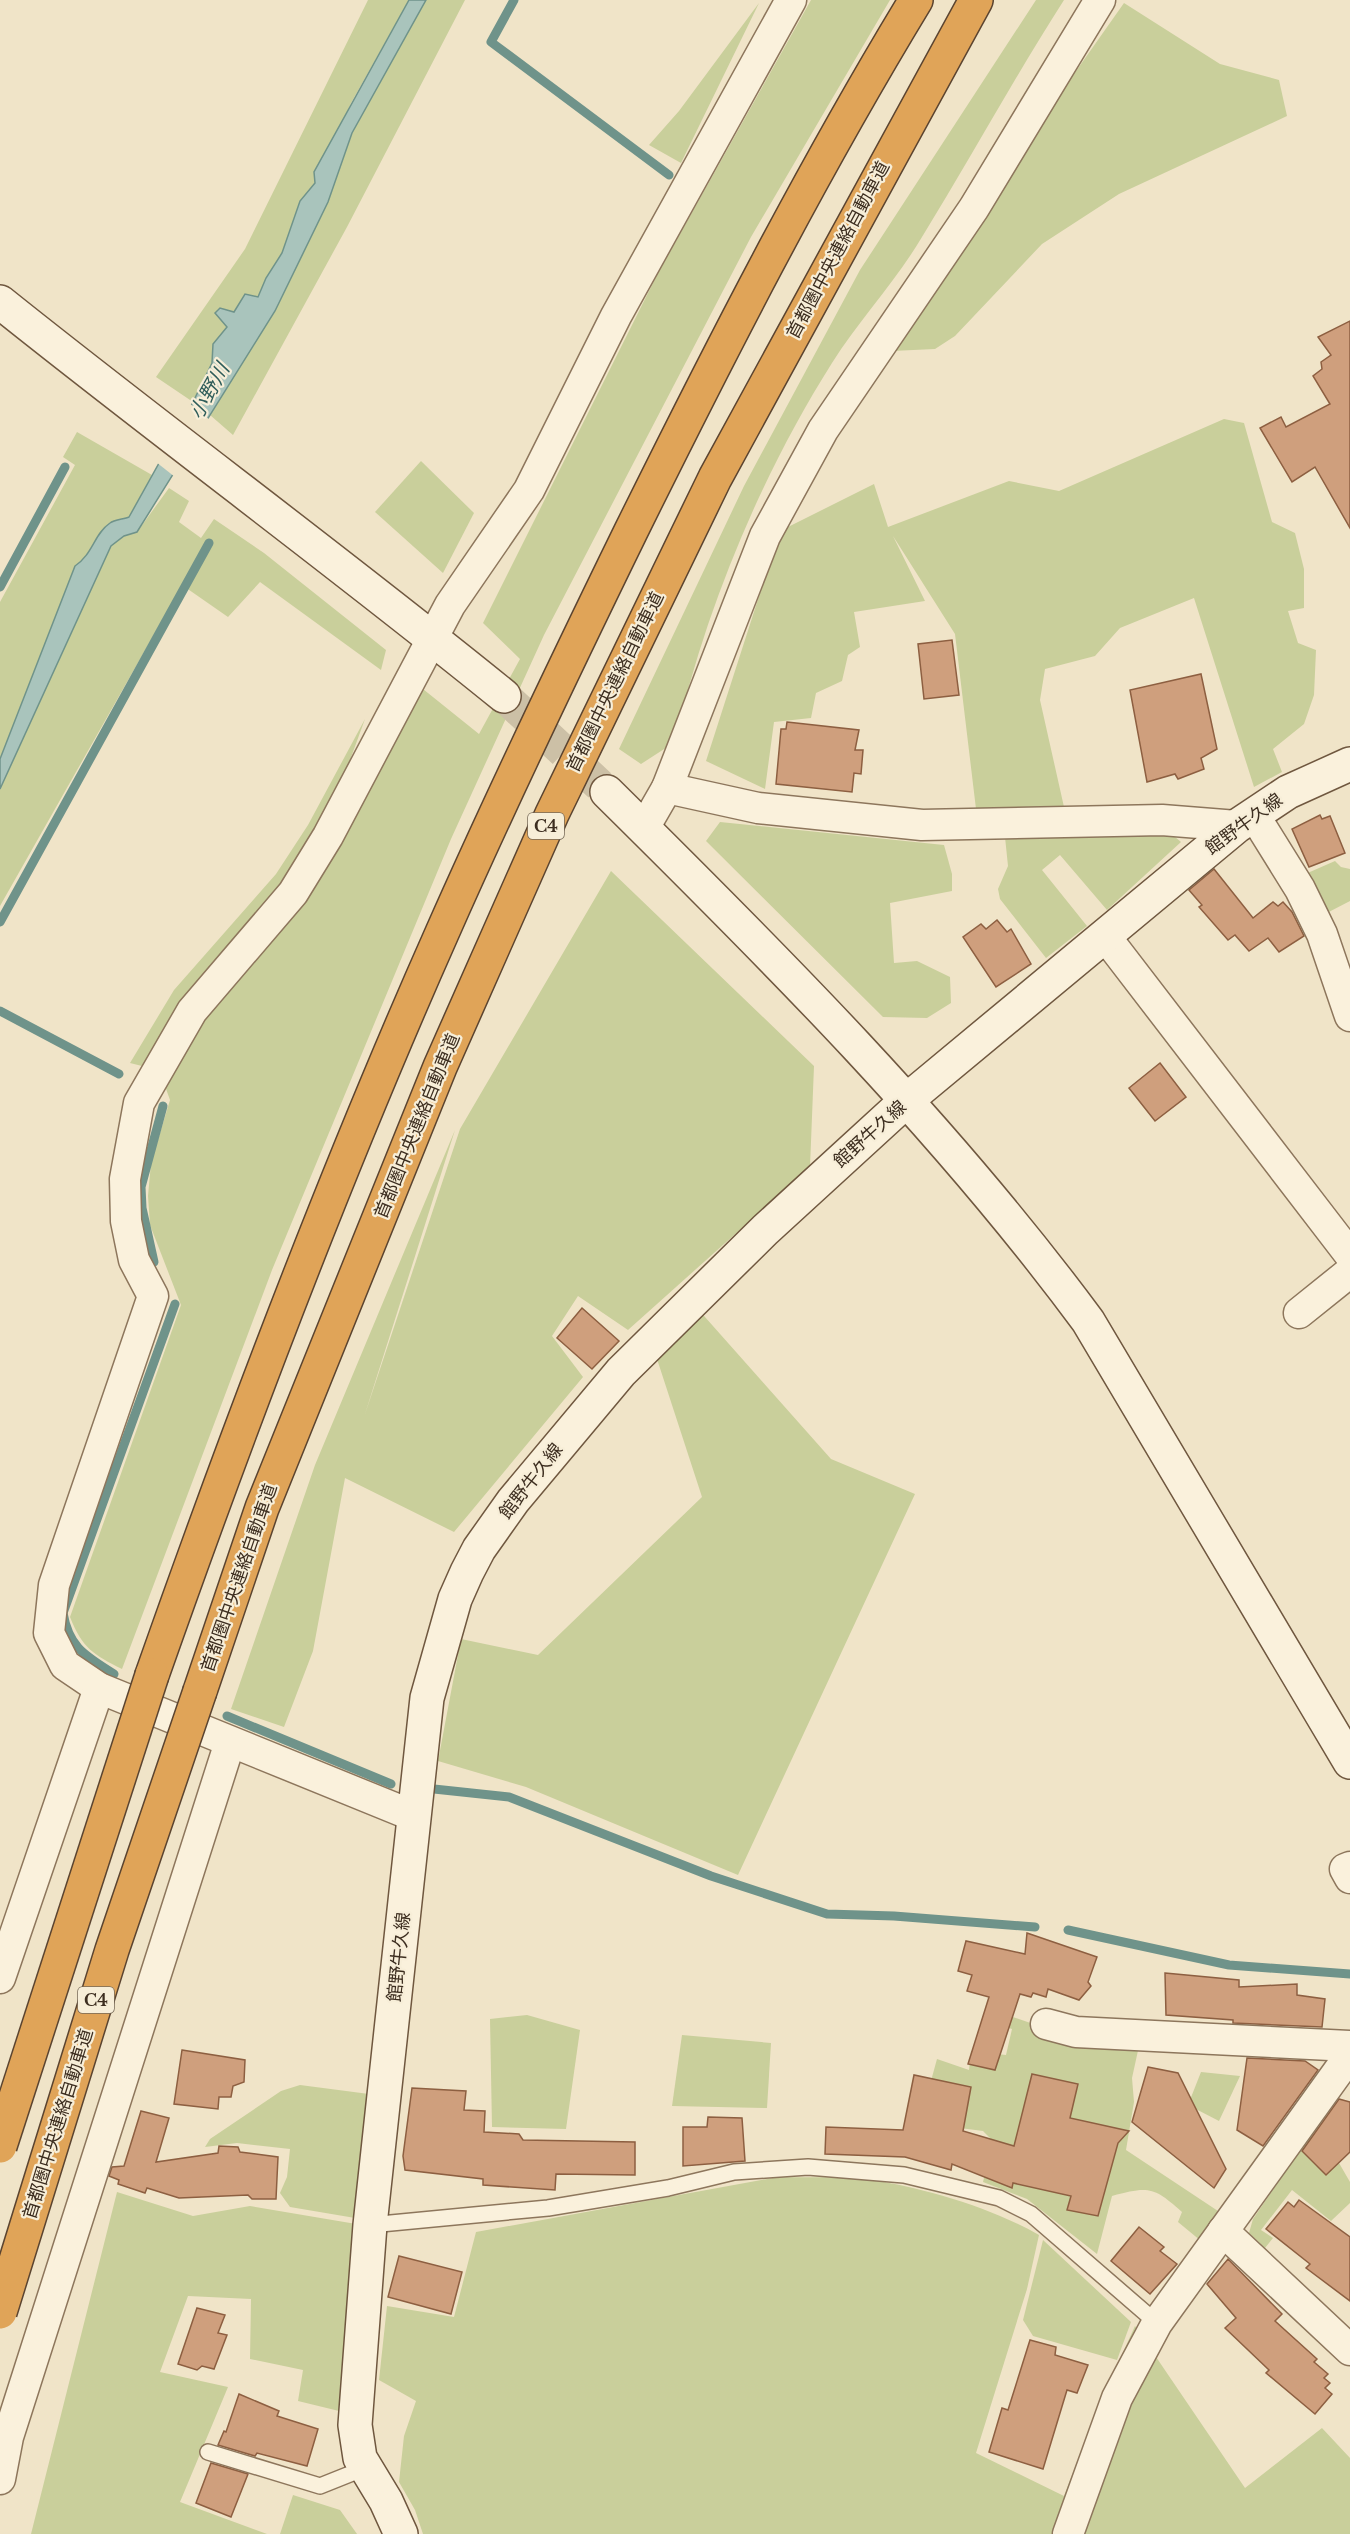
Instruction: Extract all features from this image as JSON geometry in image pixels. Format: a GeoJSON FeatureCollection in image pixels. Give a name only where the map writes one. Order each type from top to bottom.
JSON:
{"type":"FeatureCollection","features":[{"type":"Feature","properties":{"kind":"highway","name":"C4"},"geometry":{"type":"LineString","coordinates":[[0,2146],[152,1675],[217,1491],[291,1297],[446,923],[585,625],[691,410],[785,230],[916,0]]}},
{"type":"Feature","properties":{"kind":"highway","name":"首都圏中央連絡自動車道"},"geometry":{"type":"LineString","coordinates":[[0,2312],[112,1950],[262,1508],[440,1066],[552,814],[715,478],[976,0]]}},
{"type":"Feature","properties":{"kind":"main road"},"geometry":{"type":"LineString","coordinates":[[0,302],[504,696]]}},
{"type":"Feature","properties":{"kind":"main road","name":"館野牛久線"},"geometry":{"type":"LineString","coordinates":[[402,2534],[386,2501],[360,2458],[355,2425],[370,2225],[427,1698],[454,1599],[479,1549],[513,1501],[621,1372],[765,1230],[907,1100],[1245,820],[1288,792],[1350,764]]}},
{"type":"Feature","properties":{"kind":"main road"},"geometry":{"type":"LineString","coordinates":[[607,792],[907,1100],[1003,1211],[1088,1321],[1350,1762]]}},
{"type":"Feature","properties":{"kind":"street"},"geometry":{"type":"LineString","coordinates":[[414,1816],[99,1688],[77,1676],[66,1665],[49,1633],[54,1585],[153,1296],[134,1260],[126,1221],[125,1179],[139,1103],[192,1011],[293,894],[328,836],[432,638],[476,565],[529,490],[616,316],[791,0]]}},
{"type":"Feature","properties":{"kind":"street"},"geometry":{"type":"LineString","coordinates":[[644,828],[666,788],[765,536],[823,430],[974,208],[1100,0]]}},
{"type":"Feature","properties":{"kind":"street"},"geometry":{"type":"LineString","coordinates":[[666,788],[758,808],[922,825],[1245,820],[1300,889],[1322,934],[1350,1016]]}},
{"type":"Feature","properties":{"kind":"street"},"geometry":{"type":"LineString","coordinates":[[1105,936],[1350,1255]]}},
{"type":"Feature","properties":{"kind":"street"},"geometry":{"type":"LineString","coordinates":[[1299,1313],[1350,1272]]}},
{"type":"Feature","properties":{"kind":"street"},"geometry":{"type":"LineString","coordinates":[[0,1978],[99,1688]]}},
{"type":"Feature","properties":{"kind":"street"},"geometry":{"type":"LineString","coordinates":[[0,2479],[8,2437],[230,1742]]}},
{"type":"Feature","properties":{"kind":"street"},"geometry":{"type":"LineString","coordinates":[[1350,1867],[1345,1869],[1350,1878]]}},
{"type":"Feature","properties":{"kind":"street"},"geometry":{"type":"LineString","coordinates":[[1046,2024],[1076,2032],[1350,2046]]}},
{"type":"Feature","properties":{"kind":"street"},"geometry":{"type":"LineString","coordinates":[[1068,2534],[1117,2398],[1157,2323],[1350,2055]]}},
{"type":"Feature","properties":{"kind":"street"},"geometry":{"type":"LineString","coordinates":[[1223,2230],[1350,2350]]}},
{"type":"Feature","properties":{"kind":"lane"},"geometry":{"type":"LineString","coordinates":[[370,2225],[548,2208],[668,2188],[734,2172],[808,2167],[904,2175],[999,2198],[1031,2214],[1157,2323]]}},
{"type":"Feature","properties":{"kind":"lane"},"geometry":{"type":"LineString","coordinates":[[208,2452],[320,2486],[365,2468]]}},
{"type":"Feature","properties":{"kind":"green space"},"geometry":{"type":"Polygon","coordinates":[[[368,0],[409,0],[351,103],[315,183],[300,201],[282,253],[266,278],[258,298],[213,344],[212,363],[193,402],[156,377],[245,249],[368,0]]]}},
{"type":"Feature","properties":{"kind":"green space"},"geometry":{"type":"Polygon","coordinates":[[[426,0],[465,0],[347,227],[233,435],[210,415],[275,311],[328,202],[352,133],[426,0]]]}},
{"type":"Feature","properties":{"kind":"green space"},"geometry":{"type":"Polygon","coordinates":[[[811,0],[890,0],[751,237],[544,635],[451,839],[272,1270],[122,1669],[96,1655],[84,1643],[70,1617],[181,1305],[150,1225],[148,1196],[151,1163],[170,1100],[165,1086],[185,1046],[248,964],[418,685],[479,734],[520,659],[483,623],[657,275],[811,0]]]}},
{"type":"Feature","properties":{"kind":"green space"},"geometry":{"type":"Polygon","coordinates":[[[1036,0],[1064,0],[912,253],[843,347],[806,406],[759,498],[719,594],[687,693],[675,742],[641,764],[619,749],[744,486],[860,270],[1036,0]]]}},
{"type":"Feature","properties":{"kind":"green space"},"geometry":{"type":"Polygon","coordinates":[[[759,3],[681,163],[649,145],[679,111],[759,3]]]}},
{"type":"Feature","properties":{"kind":"green space"},"geometry":{"type":"Polygon","coordinates":[[[1124,3],[1220,64],[1279,80],[1287,116],[1119,194],[1042,244],[955,336],[935,349],[892,351],[1012,162],[1124,3]]]}},
{"type":"Feature","properties":{"kind":"green space"},"geometry":{"type":"Polygon","coordinates":[[[1224,419],[1244,423],[1272,522],[1295,533],[1304,569],[1304,608],[1288,611],[1298,643],[1316,650],[1314,695],[1304,724],[1273,749],[1282,772],[1254,787],[1194,598],[1120,628],[1095,656],[1045,669],[1040,700],[1064,807],[976,809],[955,634],[893,536],[925,601],[854,612],[860,647],[848,655],[842,681],[816,693],[811,718],[774,722],[765,789],[706,761],[780,531],[874,484],[888,527],[1009,481],[1059,491],[1224,419]]]}},
{"type":"Feature","properties":{"kind":"green space"},"geometry":{"type":"Polygon","coordinates":[[[77,432],[152,475],[129,517],[112,522],[105,528],[86,556],[75,566],[0,759],[0,602],[75,465],[63,457],[77,432]]]}},
{"type":"Feature","properties":{"kind":"green space"},"geometry":{"type":"Polygon","coordinates":[[[421,461],[474,513],[443,573],[375,512],[421,461]]]}},
{"type":"Feature","properties":{"kind":"green space"},"geometry":{"type":"Polygon","coordinates":[[[169,488],[189,501],[179,522],[201,538],[214,519],[264,553],[386,650],[381,670],[260,582],[228,617],[182,585],[0,906],[0,789],[111,546],[124,536],[137,532],[169,488]]]}},
{"type":"Feature","properties":{"kind":"green space"},"geometry":{"type":"Polygon","coordinates":[[[365,719],[334,804],[287,888],[146,1067],[130,1063],[174,990],[276,874],[308,825],[365,719]]]}},
{"type":"Feature","properties":{"kind":"green space"},"geometry":{"type":"Polygon","coordinates":[[[720,822],[944,845],[952,874],[952,891],[890,903],[894,963],[917,961],[950,977],[951,1003],[927,1018],[883,1017],[706,841],[720,822]]]}},
{"type":"Feature","properties":{"kind":"green space"},"geometry":{"type":"Polygon","coordinates":[[[1162,826],[1181,842],[1107,910],[1060,855],[1042,870],[1087,926],[1046,958],[1000,899],[998,889],[1008,866],[1005,837],[1162,826]]]}},
{"type":"Feature","properties":{"kind":"green space"},"geometry":{"type":"Polygon","coordinates":[[[1335,861],[1341,867],[1350,869],[1350,901],[1323,915],[1303,875],[1335,861]]]}},
{"type":"Feature","properties":{"kind":"green space"},"geometry":{"type":"Polygon","coordinates":[[[611,871],[814,1066],[810,1167],[628,1330],[578,1296],[552,1336],[583,1377],[454,1532],[345,1478],[313,1651],[284,1727],[231,1709],[315,1465],[455,1130],[365,1414],[460,1129],[611,871]]]}},
{"type":"Feature","properties":{"kind":"green space"},"geometry":{"type":"Polygon","coordinates":[[[697,1308],[831,1459],[915,1494],[738,1875],[526,1787],[438,1761],[461,1639],[538,1655],[702,1497],[657,1359],[697,1308]]]}},
{"type":"Feature","properties":{"kind":"green space"},"geometry":{"type":"Polygon","coordinates":[[[987,2008],[1074,2038],[1139,2046],[1132,2078],[1134,2102],[1126,2150],[1221,2213],[1201,2241],[1178,2222],[1182,2212],[1164,2198],[1150,2191],[1135,2191],[1112,2196],[1097,2254],[1027,2199],[983,2182],[993,2141],[983,2131],[960,2128],[923,2110],[937,2059],[969,2070],[971,2051],[1006,2055],[1012,2029],[984,2020],[987,2008]]]}},
{"type":"Feature","properties":{"kind":"green space"},"geometry":{"type":"Polygon","coordinates":[[[527,2015],[580,2030],[566,2129],[492,2127],[490,2019],[527,2015]]]}},
{"type":"Feature","properties":{"kind":"green space"},"geometry":{"type":"Polygon","coordinates":[[[682,2035],[771,2043],[767,2108],[672,2106],[682,2035]]]}},
{"type":"Feature","properties":{"kind":"green space"},"geometry":{"type":"Polygon","coordinates":[[[1201,2072],[1240,2076],[1219,2121],[1188,2105],[1201,2072]]]}},
{"type":"Feature","properties":{"kind":"green space"},"geometry":{"type":"Polygon","coordinates":[[[300,2085],[369,2094],[361,2219],[290,2207],[280,2193],[287,2177],[290,2149],[237,2143],[205,2147],[210,2139],[281,2091],[300,2085]]]}},
{"type":"Feature","properties":{"kind":"green space"},"geometry":{"type":"Polygon","coordinates":[[[1317,2125],[1350,2182],[1350,2203],[1331,2221],[1292,2190],[1261,2230],[1273,2238],[1265,2248],[1249,2233],[1253,2219],[1317,2125]]]}},
{"type":"Feature","properties":{"kind":"green space"},"geometry":{"type":"Polygon","coordinates":[[[778,2177],[854,2178],[909,2187],[977,2207],[1039,2235],[1027,2289],[976,2453],[1064,2496],[1098,2407],[1135,2326],[1245,2488],[1322,2428],[1350,2458],[1350,2534],[423,2534],[415,2510],[399,2482],[404,2436],[416,2401],[379,2380],[387,2306],[454,2317],[476,2232],[778,2177]]]}},
{"type":"Feature","properties":{"kind":"green space"},"geometry":{"type":"Polygon","coordinates":[[[117,2192],[193,2216],[250,2206],[362,2225],[339,2411],[298,2401],[303,2370],[250,2359],[251,2299],[188,2296],[160,2372],[228,2387],[180,2502],[267,2534],[31,2534],[117,2192]]]}},
{"type":"Feature","properties":{"kind":"green space"},"geometry":{"type":"Polygon","coordinates":[[[1043,2240],[1131,2322],[1117,2360],[1033,2336],[1023,2320],[1043,2240]]]}},
{"type":"Feature","properties":{"kind":"green space"},"geometry":{"type":"Polygon","coordinates":[[[293,2495],[340,2510],[357,2534],[280,2534],[293,2495]]]}},
{"type":"Feature","properties":{"kind":"water","name":"小野川"},"geometry":{"type":"Polygon","coordinates":[[[409,0],[426,0],[352,133],[328,202],[275,311],[137,532],[124,536],[111,546],[0,789],[0,759],[75,566],[86,556],[105,528],[112,522],[129,517],[212,363],[213,344],[227,327],[215,313],[220,308],[234,312],[245,294],[258,297],[266,278],[282,253],[300,201],[315,183],[314,172],[409,0]]]}},
{"type":"Feature","properties":{"kind":"pier"},"geometry":{"type":"Polygon","coordinates":[[[189,403],[210,420],[175,477],[156,462],[189,403]]]}},
{"type":"Feature","properties":{"kind":"building"},"geometry":{"type":"Polygon","coordinates":[[[1350,321],[1350,528],[1315,467],[1292,482],[1260,428],[1281,417],[1286,427],[1330,404],[1313,376],[1322,369],[1321,362],[1331,355],[1318,337],[1350,321]]]}},
{"type":"Feature","properties":{"kind":"building"},"geometry":{"type":"Polygon","coordinates":[[[952,640],[959,695],[924,699],[918,644],[952,640]]]}},
{"type":"Feature","properties":{"kind":"building"},"geometry":{"type":"Polygon","coordinates":[[[1201,674],[1217,749],[1201,758],[1204,769],[1178,779],[1175,774],[1147,782],[1130,690],[1201,674]]]}},
{"type":"Feature","properties":{"kind":"building"},"geometry":{"type":"Polygon","coordinates":[[[787,722],[859,730],[855,750],[863,750],[861,774],[854,773],[852,792],[776,784],[781,729],[786,729],[787,722]]]}},
{"type":"Feature","properties":{"kind":"building"},"geometry":{"type":"Polygon","coordinates":[[[1320,815],[1322,819],[1330,816],[1345,853],[1309,867],[1292,829],[1320,815]]]}},
{"type":"Feature","properties":{"kind":"building"},"geometry":{"type":"Polygon","coordinates":[[[1214,869],[1253,918],[1273,902],[1278,906],[1283,902],[1292,912],[1304,936],[1279,952],[1268,938],[1249,951],[1235,935],[1228,940],[1199,907],[1202,905],[1189,890],[1214,869]]]}},
{"type":"Feature","properties":{"kind":"building"},"geometry":{"type":"Polygon","coordinates":[[[997,920],[1007,932],[1011,929],[1031,964],[996,987],[963,937],[981,924],[986,929],[997,920]]]}},
{"type":"Feature","properties":{"kind":"building"},"geometry":{"type":"Polygon","coordinates":[[[1160,1063],[1186,1097],[1155,1121],[1129,1088],[1160,1063]]]}},
{"type":"Feature","properties":{"kind":"building"},"geometry":{"type":"Polygon","coordinates":[[[582,1308],[619,1341],[592,1369],[557,1338],[582,1308]]]}},
{"type":"Feature","properties":{"kind":"building"},"geometry":{"type":"Polygon","coordinates":[[[1027,1933],[1097,1957],[1088,1982],[1091,1986],[1079,2000],[1048,1989],[1046,1997],[1033,1993],[1031,1997],[1020,1994],[995,2070],[968,2064],[989,1997],[967,1991],[972,1975],[958,1971],[966,1941],[1025,1954],[1027,1933]]]}},
{"type":"Feature","properties":{"kind":"building"},"geometry":{"type":"Polygon","coordinates":[[[1165,1973],[1239,1980],[1239,1987],[1297,1984],[1297,1995],[1325,1999],[1322,2027],[1233,2023],[1233,2020],[1166,2015],[1165,1973]]]}},
{"type":"Feature","properties":{"kind":"building"},"geometry":{"type":"Polygon","coordinates":[[[182,2050],[245,2060],[244,2082],[233,2086],[231,2097],[219,2097],[218,2109],[174,2104],[182,2050]]]}},
{"type":"Feature","properties":{"kind":"building"},"geometry":{"type":"Polygon","coordinates":[[[1247,2058],[1305,2061],[1318,2070],[1263,2146],[1237,2130],[1247,2058]]]}},
{"type":"Feature","properties":{"kind":"building"},"geometry":{"type":"Polygon","coordinates":[[[1148,2067],[1178,2073],[1226,2169],[1214,2188],[1132,2122],[1148,2067]]]}},
{"type":"Feature","properties":{"kind":"building"},"geometry":{"type":"Polygon","coordinates":[[[1032,2074],[1078,2084],[1070,2118],[1129,2131],[1118,2143],[1098,2216],[1067,2210],[1071,2196],[1013,2183],[1012,2188],[952,2164],[951,2170],[905,2157],[825,2154],[826,2127],[903,2130],[914,2075],[971,2087],[963,2131],[1014,2146],[1032,2074]]]}},
{"type":"Feature","properties":{"kind":"building"},"geometry":{"type":"Polygon","coordinates":[[[412,2088],[466,2091],[464,2110],[485,2111],[484,2132],[519,2134],[523,2140],[635,2142],[635,2175],[556,2174],[555,2190],[483,2185],[483,2179],[405,2170],[403,2156],[412,2088]]]}},
{"type":"Feature","properties":{"kind":"building"},"geometry":{"type":"Polygon","coordinates":[[[1339,2099],[1350,2102],[1350,2152],[1326,2175],[1302,2151],[1339,2099]]]}},
{"type":"Feature","properties":{"kind":"building"},"geometry":{"type":"Polygon","coordinates":[[[141,2111],[169,2118],[156,2162],[218,2153],[219,2146],[238,2147],[240,2152],[278,2157],[276,2199],[252,2199],[248,2195],[179,2198],[147,2188],[145,2193],[118,2184],[119,2180],[109,2176],[112,2167],[124,2166],[141,2111]]]}},
{"type":"Feature","properties":{"kind":"building"},"geometry":{"type":"Polygon","coordinates":[[[708,2117],[742,2118],[745,2161],[683,2166],[683,2127],[707,2127],[708,2117]]]}},
{"type":"Feature","properties":{"kind":"building"},"geometry":{"type":"Polygon","coordinates":[[[1299,2200],[1350,2237],[1350,2301],[1306,2268],[1310,2264],[1266,2229],[1288,2202],[1294,2207],[1299,2200]]]}},
{"type":"Feature","properties":{"kind":"building"},"geometry":{"type":"Polygon","coordinates":[[[1139,2227],[1164,2247],[1160,2251],[1177,2264],[1150,2294],[1111,2261],[1139,2227]]]}},
{"type":"Feature","properties":{"kind":"building"},"geometry":{"type":"Polygon","coordinates":[[[399,2256],[462,2272],[451,2314],[388,2297],[399,2256]]]}},
{"type":"Feature","properties":{"kind":"building"},"geometry":{"type":"Polygon","coordinates":[[[1228,2259],[1282,2314],[1275,2321],[1317,2359],[1314,2362],[1328,2374],[1324,2378],[1330,2383],[1325,2388],[1332,2394],[1315,2414],[1266,2373],[1269,2370],[1225,2328],[1236,2318],[1207,2284],[1228,2259]]]}},
{"type":"Feature","properties":{"kind":"building"},"geometry":{"type":"Polygon","coordinates":[[[197,2308],[225,2315],[218,2333],[227,2335],[214,2369],[202,2366],[197,2370],[178,2364],[197,2308]]]}},
{"type":"Feature","properties":{"kind":"building"},"geometry":{"type":"Polygon","coordinates":[[[1030,2340],[1056,2347],[1055,2355],[1088,2365],[1077,2393],[1067,2390],[1043,2469],[989,2452],[1002,2408],[1008,2410],[1030,2340]]]}},
{"type":"Feature","properties":{"kind":"building"},"geometry":{"type":"Polygon","coordinates":[[[239,2394],[279,2411],[277,2416],[318,2429],[307,2466],[257,2453],[255,2456],[218,2445],[224,2431],[226,2432],[239,2394]]]}},
{"type":"Feature","properties":{"kind":"building"},"geometry":{"type":"Polygon","coordinates":[[[211,2463],[248,2474],[231,2517],[196,2503],[211,2463]]]}},
{"type":"Feature","properties":{"kind":"waterway"},"geometry":{"type":"LineString","coordinates":[[514,0],[491,42],[669,175]]}},
{"type":"Feature","properties":{"kind":"waterway"},"geometry":{"type":"LineString","coordinates":[[0,587],[65,467]]}},
{"type":"Feature","properties":{"kind":"waterway"},"geometry":{"type":"LineString","coordinates":[[0,922],[209,543]]}},
{"type":"Feature","properties":{"kind":"waterway"},"geometry":{"type":"LineString","coordinates":[[0,1011],[119,1074]]}},
{"type":"Feature","properties":{"kind":"waterway"},"geometry":{"type":"LineString","coordinates":[[154,1262],[142,1208],[141,1187],[163,1106]]}},
{"type":"Feature","properties":{"kind":"waterway"},"geometry":{"type":"LineString","coordinates":[[114,1674],[87,1656],[74,1643],[63,1613],[175,1304]]}},
{"type":"Feature","properties":{"kind":"waterway"},"geometry":{"type":"LineString","coordinates":[[227,1716],[391,1784]]}},
{"type":"Feature","properties":{"kind":"waterway"},"geometry":{"type":"LineString","coordinates":[[434,1789],[509,1797],[711,1876],[827,1914],[894,1916],[1035,1927]]}},
{"type":"Feature","properties":{"kind":"waterway"},"geometry":{"type":"LineString","coordinates":[[1068,1930],[1229,1965],[1350,1974]]}},
{"type":"Feature","properties":{"kind":"tunnel"},"geometry":{"type":"LineString","coordinates":[[504,696],[607,792]]}}]}
